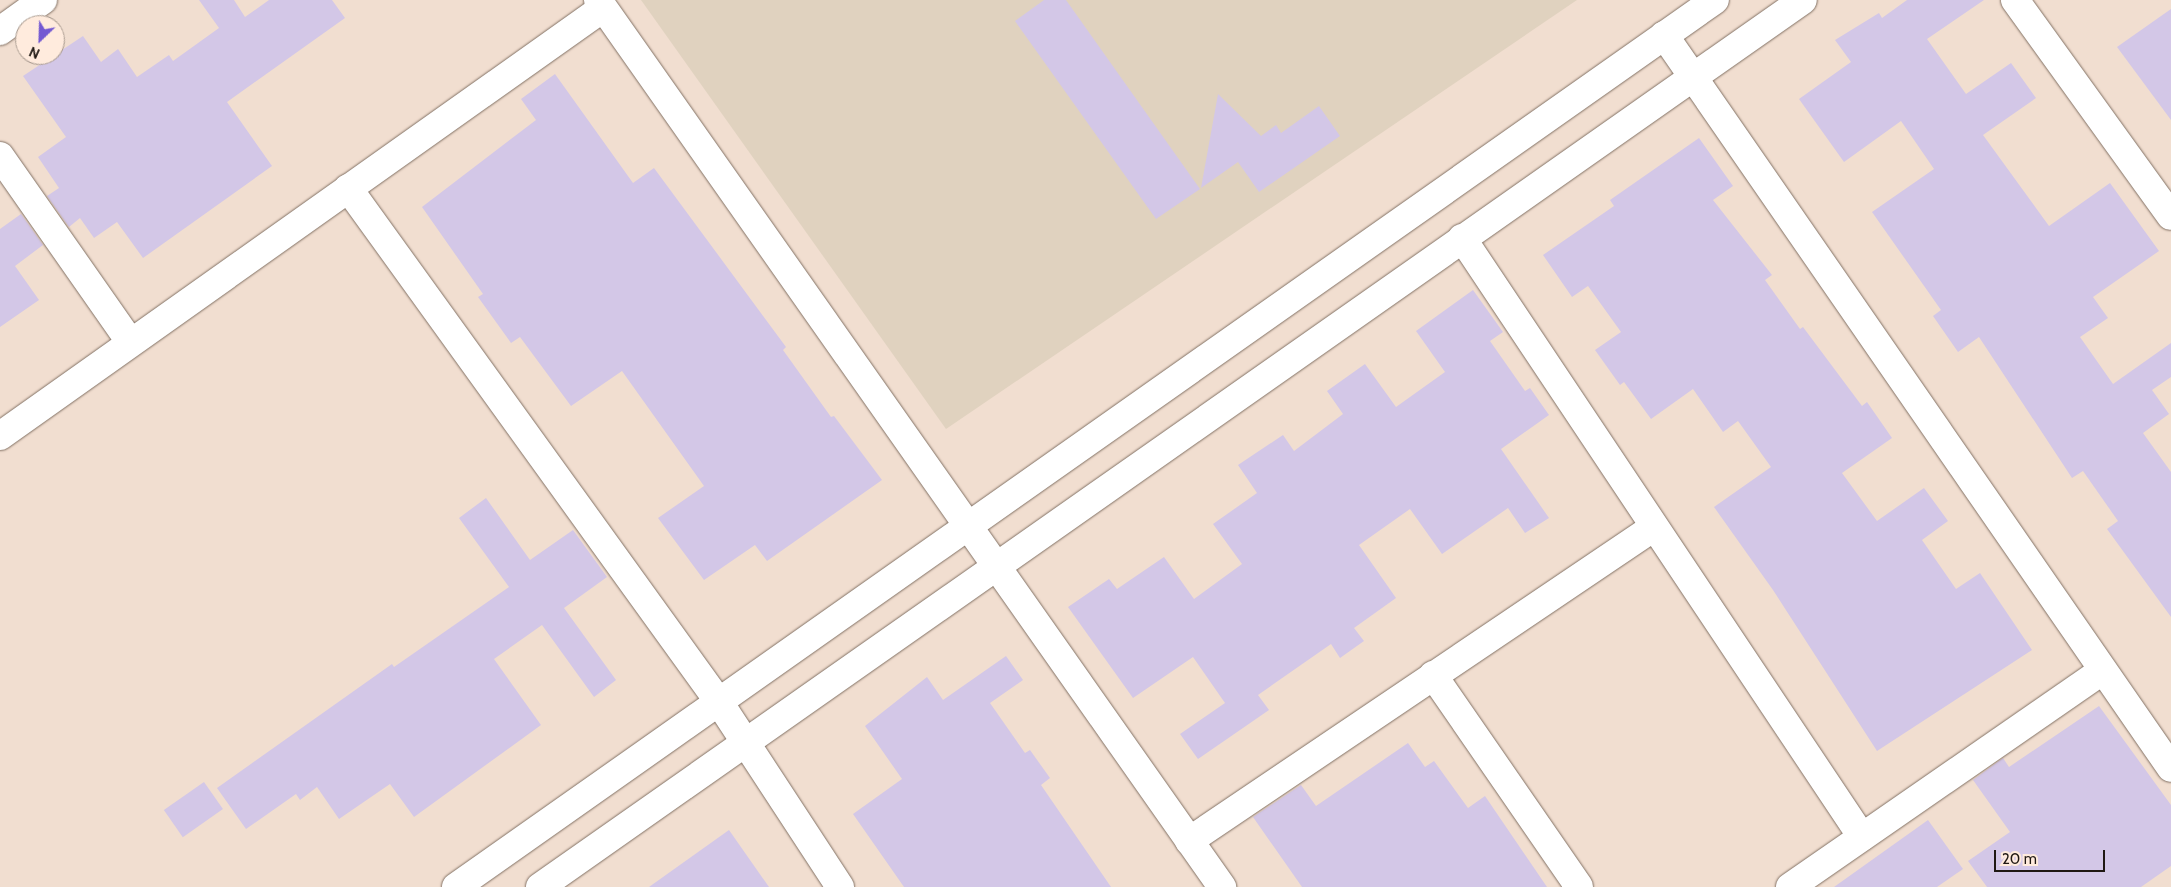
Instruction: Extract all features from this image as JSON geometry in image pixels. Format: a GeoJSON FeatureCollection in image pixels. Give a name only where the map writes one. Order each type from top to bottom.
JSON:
{"type":"FeatureCollection","features":[{"type":"Feature","properties":{"kind":"street"},"geometry":{"type":"LineString","coordinates":[[0,31],[43,0]]}},
{"type":"Feature","properties":{"kind":"street"},"geometry":{"type":"LineString","coordinates":[[456,887],[1715,0]]}},
{"type":"Feature","properties":{"kind":"street"},"geometry":{"type":"LineString","coordinates":[[540,887],[1803,0]]}},
{"type":"Feature","properties":{"kind":"street"},"geometry":{"type":"LineString","coordinates":[[2015,0],[2171,216]]}},
{"type":"Feature","properties":{"kind":"street"},"geometry":{"type":"LineString","coordinates":[[0,436],[348,188],[601,4],[1222,887]]}},
{"type":"Feature","properties":{"kind":"street"},"geometry":{"type":"LineString","coordinates":[[1664,35],[2102,671],[2171,768]]}},
{"type":"Feature","properties":{"kind":"street"},"geometry":{"type":"LineString","coordinates":[[0,156],[130,342]]}},
{"type":"Feature","properties":{"kind":"street"},"geometry":{"type":"LineString","coordinates":[[348,188],[719,702],[840,887]]}},
{"type":"Feature","properties":{"kind":"street"},"geometry":{"type":"LineString","coordinates":[[1462,238],[1862,837]]}},
{"type":"Feature","properties":{"kind":"street"},"geometry":{"type":"LineString","coordinates":[[1188,841],[1654,527]]}},
{"type":"Feature","properties":{"kind":"street"},"geometry":{"type":"LineString","coordinates":[[1790,887],[2102,671]]}},
{"type":"Feature","properties":{"kind":"street"},"geometry":{"type":"LineString","coordinates":[[1433,676],[1579,887]]}},
{"type":"Feature","properties":{"kind":"shaded area"},"geometry":{"type":"Polygon","coordinates":[[[641,0],[1577,0],[946,429],[641,0]]]}},
{"type":"Feature","properties":{"kind":"building"},"geometry":{"type":"Polygon","coordinates":[[[199,0],[234,0],[245,17],[269,0],[332,0],[345,18],[227,102],[272,166],[143,258],[117,222],[94,238],[80,218],[69,227],[47,196],[59,188],[38,157],[66,137],[23,76],[40,65],[65,65],[65,48],[83,36],[101,62],[118,49],[137,77],[169,55],[173,61],[219,28],[199,0]]]}},
{"type":"Feature","properties":{"kind":"building"},"geometry":{"type":"Polygon","coordinates":[[[1044,0],[1066,0],[1200,189],[1156,219],[1015,21],[1044,0]]]}},
{"type":"Feature","properties":{"kind":"building"},"geometry":{"type":"Polygon","coordinates":[[[1907,0],[1984,0],[1927,39],[1966,94],[2011,63],[2036,98],[1983,135],[2049,226],[2110,183],[2159,251],[2093,297],[2108,318],[2080,337],[2113,384],[2171,343],[2171,377],[2152,390],[2169,414],[2143,433],[2171,472],[2171,617],[2107,529],[2118,521],[2083,471],[2072,478],[1979,337],[1958,352],[1933,316],[1941,310],[1872,212],[1934,169],[1901,121],[1844,162],[1799,99],[1851,62],[1835,40],[1879,13],[1882,18],[1907,0]]]}},
{"type":"Feature","properties":{"kind":"building"},"geometry":{"type":"Polygon","coordinates":[[[2171,9],[2171,120],[2117,47],[2171,9]]]}},
{"type":"Feature","properties":{"kind":"building"},"geometry":{"type":"Polygon","coordinates":[[[555,74],[633,183],[654,168],[786,347],[783,350],[831,417],[834,416],[882,480],[767,561],[755,545],[704,580],[658,518],[704,486],[622,371],[571,406],[520,337],[511,343],[478,297],[483,294],[422,207],[536,120],[521,99],[555,74]]]}},
{"type":"Feature","properties":{"kind":"building"},"geometry":{"type":"Polygon","coordinates":[[[1218,94],[1261,136],[1276,125],[1281,133],[1319,106],[1340,136],[1259,192],[1238,162],[1201,188],[1218,94]]]}},
{"type":"Feature","properties":{"kind":"building"},"geometry":{"type":"Polygon","coordinates":[[[1699,138],[1733,186],[1713,200],[1772,275],[1765,280],[1800,329],[1803,327],[1862,406],[1867,402],[1892,438],[1842,473],[1877,521],[1924,488],[1948,521],[1922,540],[1956,589],[1980,573],[2032,650],[1877,751],[1773,590],[1714,507],[1771,467],[1738,421],[1723,432],[1693,389],[1651,419],[1624,382],[1620,385],[1595,350],[1621,332],[1588,286],[1572,297],[1543,255],[1614,206],[1610,200],[1699,138]]]}},
{"type":"Feature","properties":{"kind":"building"},"geometry":{"type":"Polygon","coordinates":[[[21,214],[43,245],[15,266],[39,300],[0,327],[0,229],[21,214]]]}},
{"type":"Feature","properties":{"kind":"building"},"geometry":{"type":"Polygon","coordinates":[[[1473,290],[1503,332],[1490,341],[1525,391],[1530,388],[1549,415],[1501,449],[1549,518],[1525,533],[1508,508],[1442,554],[1410,509],[1359,545],[1396,598],[1354,628],[1364,641],[1340,658],[1331,644],[1258,695],[1269,710],[1198,759],[1180,734],[1225,703],[1193,657],[1133,698],[1068,607],[1109,579],[1117,589],[1164,557],[1194,599],[1242,564],[1213,524],[1257,493],[1238,465],[1283,435],[1294,451],[1343,414],[1327,391],[1365,364],[1396,407],[1445,372],[1416,331],[1473,290]]]}},
{"type":"Feature","properties":{"kind":"building"},"geometry":{"type":"Polygon","coordinates":[[[486,498],[530,560],[573,530],[607,577],[564,608],[616,680],[594,697],[542,625],[494,659],[541,725],[414,817],[390,784],[339,819],[317,787],[300,800],[296,794],[246,829],[217,788],[392,664],[394,667],[509,587],[459,518],[486,498]]]}},
{"type":"Feature","properties":{"kind":"building"},"geometry":{"type":"Polygon","coordinates":[[[1006,656],[1023,680],[990,703],[1025,753],[1030,750],[1050,778],[1041,785],[1111,887],[904,887],[853,814],[902,779],[865,726],[927,677],[943,700],[1006,656]]]}},
{"type":"Feature","properties":{"kind":"building"},"geometry":{"type":"Polygon","coordinates":[[[2099,706],[2171,805],[2171,866],[2141,887],[1987,887],[1968,861],[2010,832],[1973,780],[2003,758],[2009,767],[2099,706]]]}},
{"type":"Feature","properties":{"kind":"building"},"geometry":{"type":"Polygon","coordinates":[[[1408,743],[1425,767],[1434,761],[1468,808],[1485,796],[1547,887],[1302,887],[1253,817],[1301,785],[1316,806],[1408,743]]]}},
{"type":"Feature","properties":{"kind":"building"},"geometry":{"type":"Polygon","coordinates":[[[204,782],[223,809],[183,837],[164,810],[204,782]]]}},
{"type":"Feature","properties":{"kind":"building"},"geometry":{"type":"Polygon","coordinates":[[[1928,820],[1963,869],[1937,887],[1834,887],[1928,820]]]}},
{"type":"Feature","properties":{"kind":"building"},"geometry":{"type":"Polygon","coordinates":[[[729,830],[769,887],[649,887],[729,830]]]}}]}
